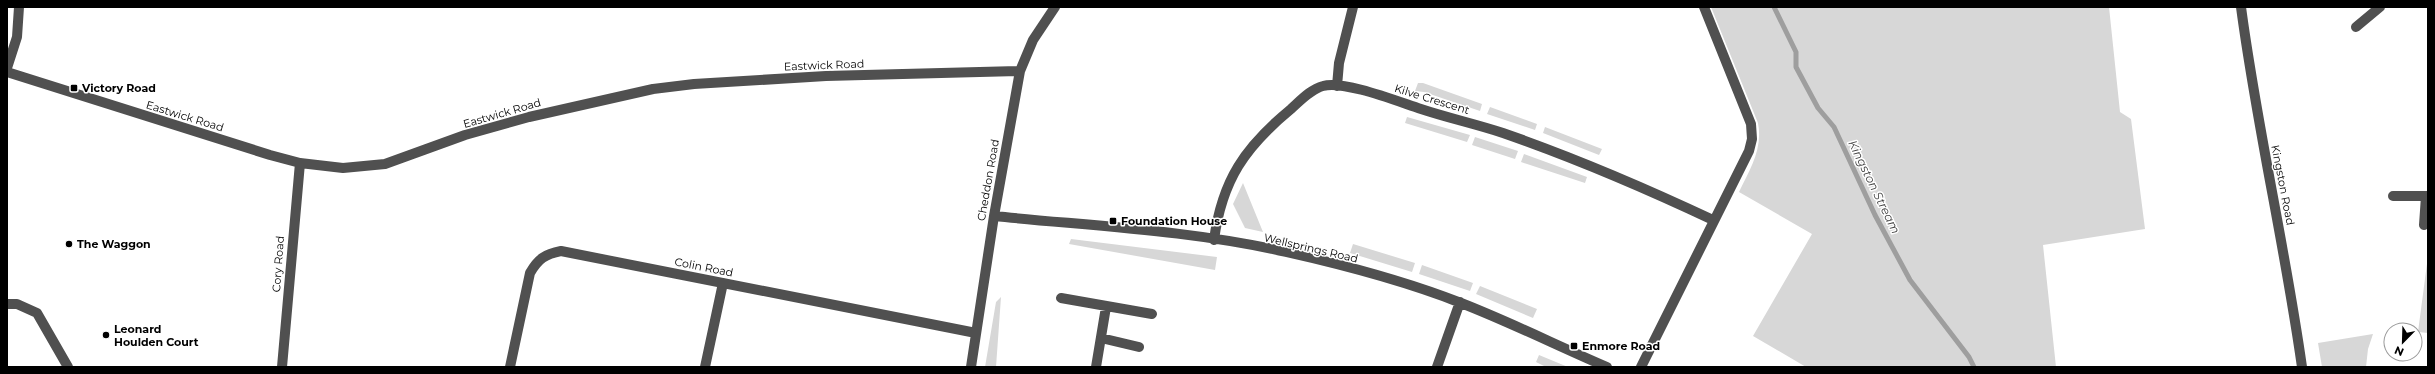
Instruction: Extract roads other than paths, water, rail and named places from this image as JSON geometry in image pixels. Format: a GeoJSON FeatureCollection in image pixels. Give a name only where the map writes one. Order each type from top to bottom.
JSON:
{"type":"FeatureCollection","features":[{"type":"Feature","properties":{"kind":"street"},"geometry":{"type":"LineString","coordinates":[[7,68],[17,37],[19,7]]}},
{"type":"Feature","properties":{"kind":"street","name":"Cheddon Road"},"geometry":{"type":"LineString","coordinates":[[971,367],[994,216],[1020,71],[1033,40],[1055,7]]}},
{"type":"Feature","properties":{"kind":"street"},"geometry":{"type":"LineString","coordinates":[[1337,86],[1339,63],[1353,7]]}},
{"type":"Feature","properties":{"kind":"street"},"geometry":{"type":"LineString","coordinates":[[1641,367],[1713,220],[1749,152],[1752,139],[1751,124],[1704,7]]}},
{"type":"Feature","properties":{"kind":"street","name":"Kingston Road"},"geometry":{"type":"LineString","coordinates":[[2241,7],[2254,100],[2302,367]]}},
{"type":"Feature","properties":{"kind":"street"},"geometry":{"type":"LineString","coordinates":[[2356,28],[2380,7]]}},
{"type":"Feature","properties":{"kind":"street","name":"Eastwick Road"},"geometry":{"type":"LineString","coordinates":[[7,72],[249,149],[300,163],[343,168],[385,164],[408,158],[465,135],[529,117],[653,89],[762,79],[1020,71]]}},
{"type":"Feature","properties":{"kind":"street","name":"Kilve Crescent"},"geometry":{"type":"LineString","coordinates":[[1214,240],[1222,202],[1232,175],[1244,154],[1266,130],[1309,94],[1323,86],[1337,86],[1380,95],[1502,133],[1661,195],[1713,220]]}},
{"type":"Feature","properties":{"kind":"street","name":"Cory Road"},"geometry":{"type":"LineString","coordinates":[[282,367],[300,163]]}},
{"type":"Feature","properties":{"kind":"street"},"geometry":{"type":"LineString","coordinates":[[2392,196],[2427,196],[2424,225]]}},
{"type":"Feature","properties":{"kind":"street","name":"Wellsprings Road"},"geometry":{"type":"LineString","coordinates":[[994,216],[1076,223],[1214,240],[1285,252],[1379,276],[1460,302],[1607,367]]}},
{"type":"Feature","properties":{"kind":"street","name":"Colin Road"},"geometry":{"type":"LineString","coordinates":[[510,367],[530,273],[537,261],[547,254],[561,251],[976,333]]}},
{"type":"Feature","properties":{"kind":"street"},"geometry":{"type":"LineString","coordinates":[[706,367],[723,283]]}},
{"type":"Feature","properties":{"kind":"street"},"geometry":{"type":"LineString","coordinates":[[1061,298],[1152,314]]}},
{"type":"Feature","properties":{"kind":"street"},"geometry":{"type":"LineString","coordinates":[[1437,367],[1460,302]]}},
{"type":"Feature","properties":{"kind":"street"},"geometry":{"type":"LineString","coordinates":[[7,304],[16,304],[37,313],[68,367]]}},
{"type":"Feature","properties":{"kind":"street"},"geometry":{"type":"LineString","coordinates":[[1096,367],[1106,307]]}},
{"type":"Feature","properties":{"kind":"street"},"geometry":{"type":"LineString","coordinates":[[1101,338],[1138,347]]}},
{"type":"Feature","properties":{"kind":"waterway","name":"Kingston Stream"},"geometry":{"type":"LineString","coordinates":[[1774,7],[1796,52],[1796,67],[1818,108],[1834,127],[1875,215],[1910,280],[1969,357],[1974,367]]}},
{"type":"Feature","properties":{"kind":"place","name":"Victory Road"},"geometry":{"type":"Point","coordinates":[74,88]}},
{"type":"Feature","properties":{"kind":"place","name":"Foundation House"},"geometry":{"type":"Point","coordinates":[1113,221]}},
{"type":"Feature","properties":{"kind":"place","name":"The Waggon"},"geometry":{"type":"Point","coordinates":[69,244]}},
{"type":"Feature","properties":{"kind":"place","name":"Leonard Houlden Court"},"geometry":{"type":"Point","coordinates":[106,335]}},
{"type":"Feature","properties":{"kind":"place","name":"Enmore Road"},"geometry":{"type":"Point","coordinates":[1574,346]}}]}
